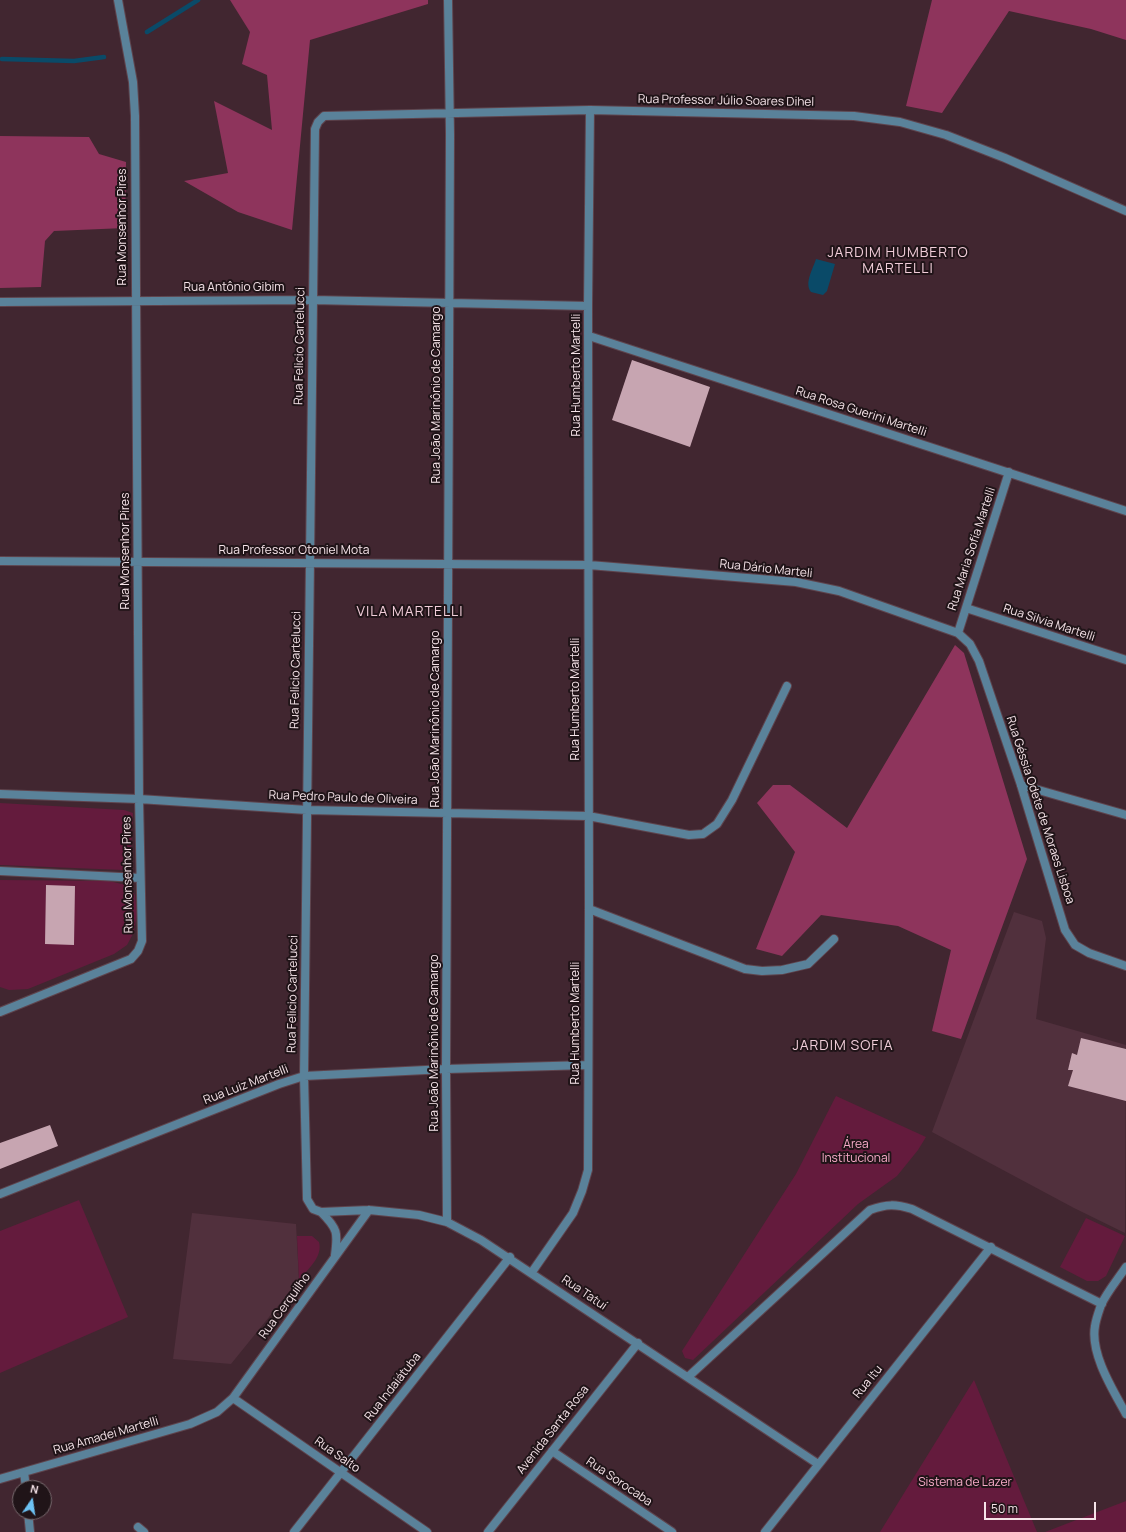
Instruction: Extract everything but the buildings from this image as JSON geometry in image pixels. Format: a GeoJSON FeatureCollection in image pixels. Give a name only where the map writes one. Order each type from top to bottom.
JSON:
{"type":"FeatureCollection","features":[{"type":"Feature","properties":{"kind":"street","name":"Rua Monsenhor Pires"},"geometry":{"type":"LineString","coordinates":[[0,1012],[131,959],[138,951],[142,941],[139,799],[135,116],[133,82],[118,0]]}},
{"type":"Feature","properties":{"kind":"street","name":"Rua João Marinônio de Camargo"},"geometry":{"type":"LineString","coordinates":[[447,1222],[446,1069],[450,113],[448,0]]}},
{"type":"Feature","properties":{"kind":"street","name":"Rua Professor Júlio Soares Dihel"},"geometry":{"type":"LineString","coordinates":[[315,129],[318,122],[324,116],[590,110],[854,116],[900,122],[946,135],[1005,158],[1126,211]]}},
{"type":"Feature","properties":{"kind":"street","name":"Rua Humberto Martelli"},"geometry":{"type":"LineString","coordinates":[[532,1272],[573,1213],[582,1191],[588,1170],[588,306],[590,110]]}},
{"type":"Feature","properties":{"kind":"street","name":"Rua Felicio Cartelucci"},"geometry":{"type":"LineString","coordinates":[[313,1209],[307,1199],[304,1076],[315,129]]}},
{"type":"Feature","properties":{"kind":"street","name":"Rua Antônio Gibim"},"geometry":{"type":"LineString","coordinates":[[0,302],[312,300],[588,306]]}},
{"type":"Feature","properties":{"kind":"street","name":"Rua Rosa Guerini Martelli"},"geometry":{"type":"LineString","coordinates":[[589,336],[1126,511]]}},
{"type":"Feature","properties":{"kind":"street","name":"Rua Maria Sofía Martelli"},"geometry":{"type":"LineString","coordinates":[[958,633],[1009,472]]}},
{"type":"Feature","properties":{"kind":"street","name":"Rua Professor Otoniel Mota"},"geometry":{"type":"LineString","coordinates":[[0,561],[589,565]]}},
{"type":"Feature","properties":{"kind":"street","name":"Rua Dário Marteli"},"geometry":{"type":"LineString","coordinates":[[589,565],[796,582],[839,591],[958,633]]}},
{"type":"Feature","properties":{"kind":"street","name":"Rua Silvia Martelli"},"geometry":{"type":"LineString","coordinates":[[966,608],[1126,660]]}},
{"type":"Feature","properties":{"kind":"street","name":"Rua Géssia Odete de Moraes Lisboa"},"geometry":{"type":"LineString","coordinates":[[958,633],[970,644],[979,661],[1021,785],[1065,930],[1075,945],[1089,953],[1126,966]]}},
{"type":"Feature","properties":{"kind":"street","name":"Rua Pedro Paulo de Oliveira"},"geometry":{"type":"LineString","coordinates":[[0,794],[139,799],[307,810],[588,816],[689,835],[703,834],[717,824],[732,800],[787,686]]}},
{"type":"Feature","properties":{"kind":"street"},"geometry":{"type":"LineString","coordinates":[[1021,785],[1126,815]]}},
{"type":"Feature","properties":{"kind":"street"},"geometry":{"type":"LineString","coordinates":[[0,871],[140,878]]}},
{"type":"Feature","properties":{"kind":"street"},"geometry":{"type":"LineString","coordinates":[[589,909],[745,969],[762,971],[782,970],[808,964],[834,940]]}},
{"type":"Feature","properties":{"kind":"street","name":"Rua Luiz Martelli"},"geometry":{"type":"LineString","coordinates":[[0,1194],[279,1084],[304,1076],[446,1069],[588,1065]]}},
{"type":"Feature","properties":{"kind":"street"},"geometry":{"type":"LineString","coordinates":[[688,1377],[870,1210],[883,1205],[897,1204],[912,1209],[991,1247],[1102,1304]]}},
{"type":"Feature","properties":{"kind":"street","name":"Rua Tatuí"},"geometry":{"type":"LineString","coordinates":[[313,1209],[322,1212],[369,1210],[418,1215],[447,1222],[482,1240],[510,1257],[818,1464]]}},
{"type":"Feature","properties":{"kind":"street","name":"Rua Cerquilho"},"geometry":{"type":"LineString","coordinates":[[216,1412],[233,1398],[369,1210]]}},
{"type":"Feature","properties":{"kind":"street"},"geometry":{"type":"LineString","coordinates":[[322,1212],[336,1229],[338,1237],[335,1258]]}},
{"type":"Feature","properties":{"kind":"street","name":"Rua Itu"},"geometry":{"type":"LineString","coordinates":[[765,1532],[991,1247]]}},
{"type":"Feature","properties":{"kind":"street","name":"Rua Indaiátuba"},"geometry":{"type":"LineString","coordinates":[[294,1532],[510,1257]]}},
{"type":"Feature","properties":{"kind":"street"},"geometry":{"type":"LineString","coordinates":[[1126,1267],[1102,1304],[1095,1326],[1097,1351],[1105,1374],[1126,1414]]}},
{"type":"Feature","properties":{"kind":"street","name":"Avenida Santa Rosa"},"geometry":{"type":"LineString","coordinates":[[488,1532],[638,1343]]}},
{"type":"Feature","properties":{"kind":"street","name":"Rua Salto"},"geometry":{"type":"LineString","coordinates":[[233,1398],[427,1532]]}},
{"type":"Feature","properties":{"kind":"street","name":"Rua Amadei Martelli"},"geometry":{"type":"LineString","coordinates":[[0,1479],[190,1424],[216,1412]]}},
{"type":"Feature","properties":{"kind":"street","name":"Rua Sorocaba"},"geometry":{"type":"LineString","coordinates":[[552,1451],[672,1532]]}},
{"type":"Feature","properties":{"kind":"street"},"geometry":{"type":"LineString","coordinates":[[24,1472],[25,1480]]}},
{"type":"Feature","properties":{"kind":"street"},"geometry":{"type":"LineString","coordinates":[[29,1520],[30,1532]]}},
{"type":"Feature","properties":{"kind":"shaded area"},"geometry":{"type":"Polygon","coordinates":[[[230,0],[428,0],[428,4],[310,40],[292,230],[238,212],[184,181],[228,173],[214,101],[272,130],[267,75],[242,64],[250,32],[230,0]]]}},
{"type":"Feature","properties":{"kind":"shaded area"},"geometry":{"type":"Polygon","coordinates":[[[932,0],[1126,0],[1126,40],[1091,29],[1009,11],[942,113],[906,106],[932,0]]]}},
{"type":"Feature","properties":{"kind":"shaded area"},"geometry":{"type":"Polygon","coordinates":[[[0,136],[89,137],[99,154],[126,162],[125,228],[54,231],[45,241],[41,287],[0,288],[0,136]]]}},
{"type":"Feature","properties":{"kind":"shaded area"},"geometry":{"type":"Polygon","coordinates":[[[955,645],[964,653],[1027,859],[961,1039],[932,1031],[951,950],[898,926],[821,915],[782,956],[756,949],[795,852],[757,803],[773,785],[790,785],[847,828],[955,645]]]}},
{"type":"Feature","properties":{"kind":"shaded area"},"geometry":{"type":"Polygon","coordinates":[[[1014,912],[1042,921],[1046,938],[1036,1019],[1126,1045],[1125,1233],[1074,1208],[932,1132],[1014,912]]]}},
{"type":"Feature","properties":{"kind":"shaded area"},"geometry":{"type":"Polygon","coordinates":[[[192,1213],[296,1224],[299,1280],[231,1364],[173,1359],[192,1213]]]}},
{"type":"Feature","properties":{"kind":"green space"},"geometry":{"type":"Polygon","coordinates":[[[0,803],[124,810],[133,813],[130,867],[123,870],[0,865],[0,803]]]}},
{"type":"Feature","properties":{"kind":"green space"},"geometry":{"type":"Polygon","coordinates":[[[0,880],[109,881],[126,885],[135,895],[137,914],[134,932],[127,945],[114,954],[28,989],[9,990],[0,987],[0,880]]]}},
{"type":"Feature","properties":{"kind":"green space","name":"Área Institucional"},"geometry":{"type":"Polygon","coordinates":[[[836,1096],[926,1137],[918,1150],[897,1176],[858,1204],[693,1360],[685,1358],[682,1351],[796,1174],[836,1096]]]}},
{"type":"Feature","properties":{"kind":"green space"},"geometry":{"type":"Polygon","coordinates":[[[79,1200],[128,1317],[0,1373],[0,1231],[79,1200]]]}},
{"type":"Feature","properties":{"kind":"green space"},"geometry":{"type":"Polygon","coordinates":[[[1086,1218],[1125,1236],[1106,1276],[1098,1281],[1087,1281],[1060,1267],[1086,1218]]]}},
{"type":"Feature","properties":{"kind":"green space"},"geometry":{"type":"Polygon","coordinates":[[[297,1236],[312,1236],[319,1242],[320,1247],[317,1258],[299,1280],[297,1236]]]}},
{"type":"Feature","properties":{"kind":"green space","name":"Sistema de Lazer"},"geometry":{"type":"Polygon","coordinates":[[[974,1380],[1037,1532],[880,1532],[974,1380]]]}},
{"type":"Feature","properties":{"kind":"green space"},"geometry":{"type":"Polygon","coordinates":[[[1126,1501],[1126,1532],[1045,1532],[1126,1501]]]}},
{"type":"Feature","properties":{"kind":"water"},"geometry":{"type":"Polygon","coordinates":[[[816,259],[835,264],[827,291],[823,295],[811,292],[808,284],[816,259]]]}},
{"type":"Feature","properties":{"kind":"waterway"},"geometry":{"type":"LineString","coordinates":[[147,32],[198,0]]}},
{"type":"Feature","properties":{"kind":"waterway"},"geometry":{"type":"LineString","coordinates":[[2,59],[74,61],[104,57]]}},
{"type":"Feature","properties":{"kind":"district","name":"JARDIM HUMBERTO MARTELLI"},"geometry":{"type":"Point","coordinates":[898,262]}},
{"type":"Feature","properties":{"kind":"district","name":"VILA MARTELLI"},"geometry":{"type":"Point","coordinates":[410,612]}},
{"type":"Feature","properties":{"kind":"district","name":"JARDIM SOFIA"},"geometry":{"type":"Point","coordinates":[843,1046]}}]}
